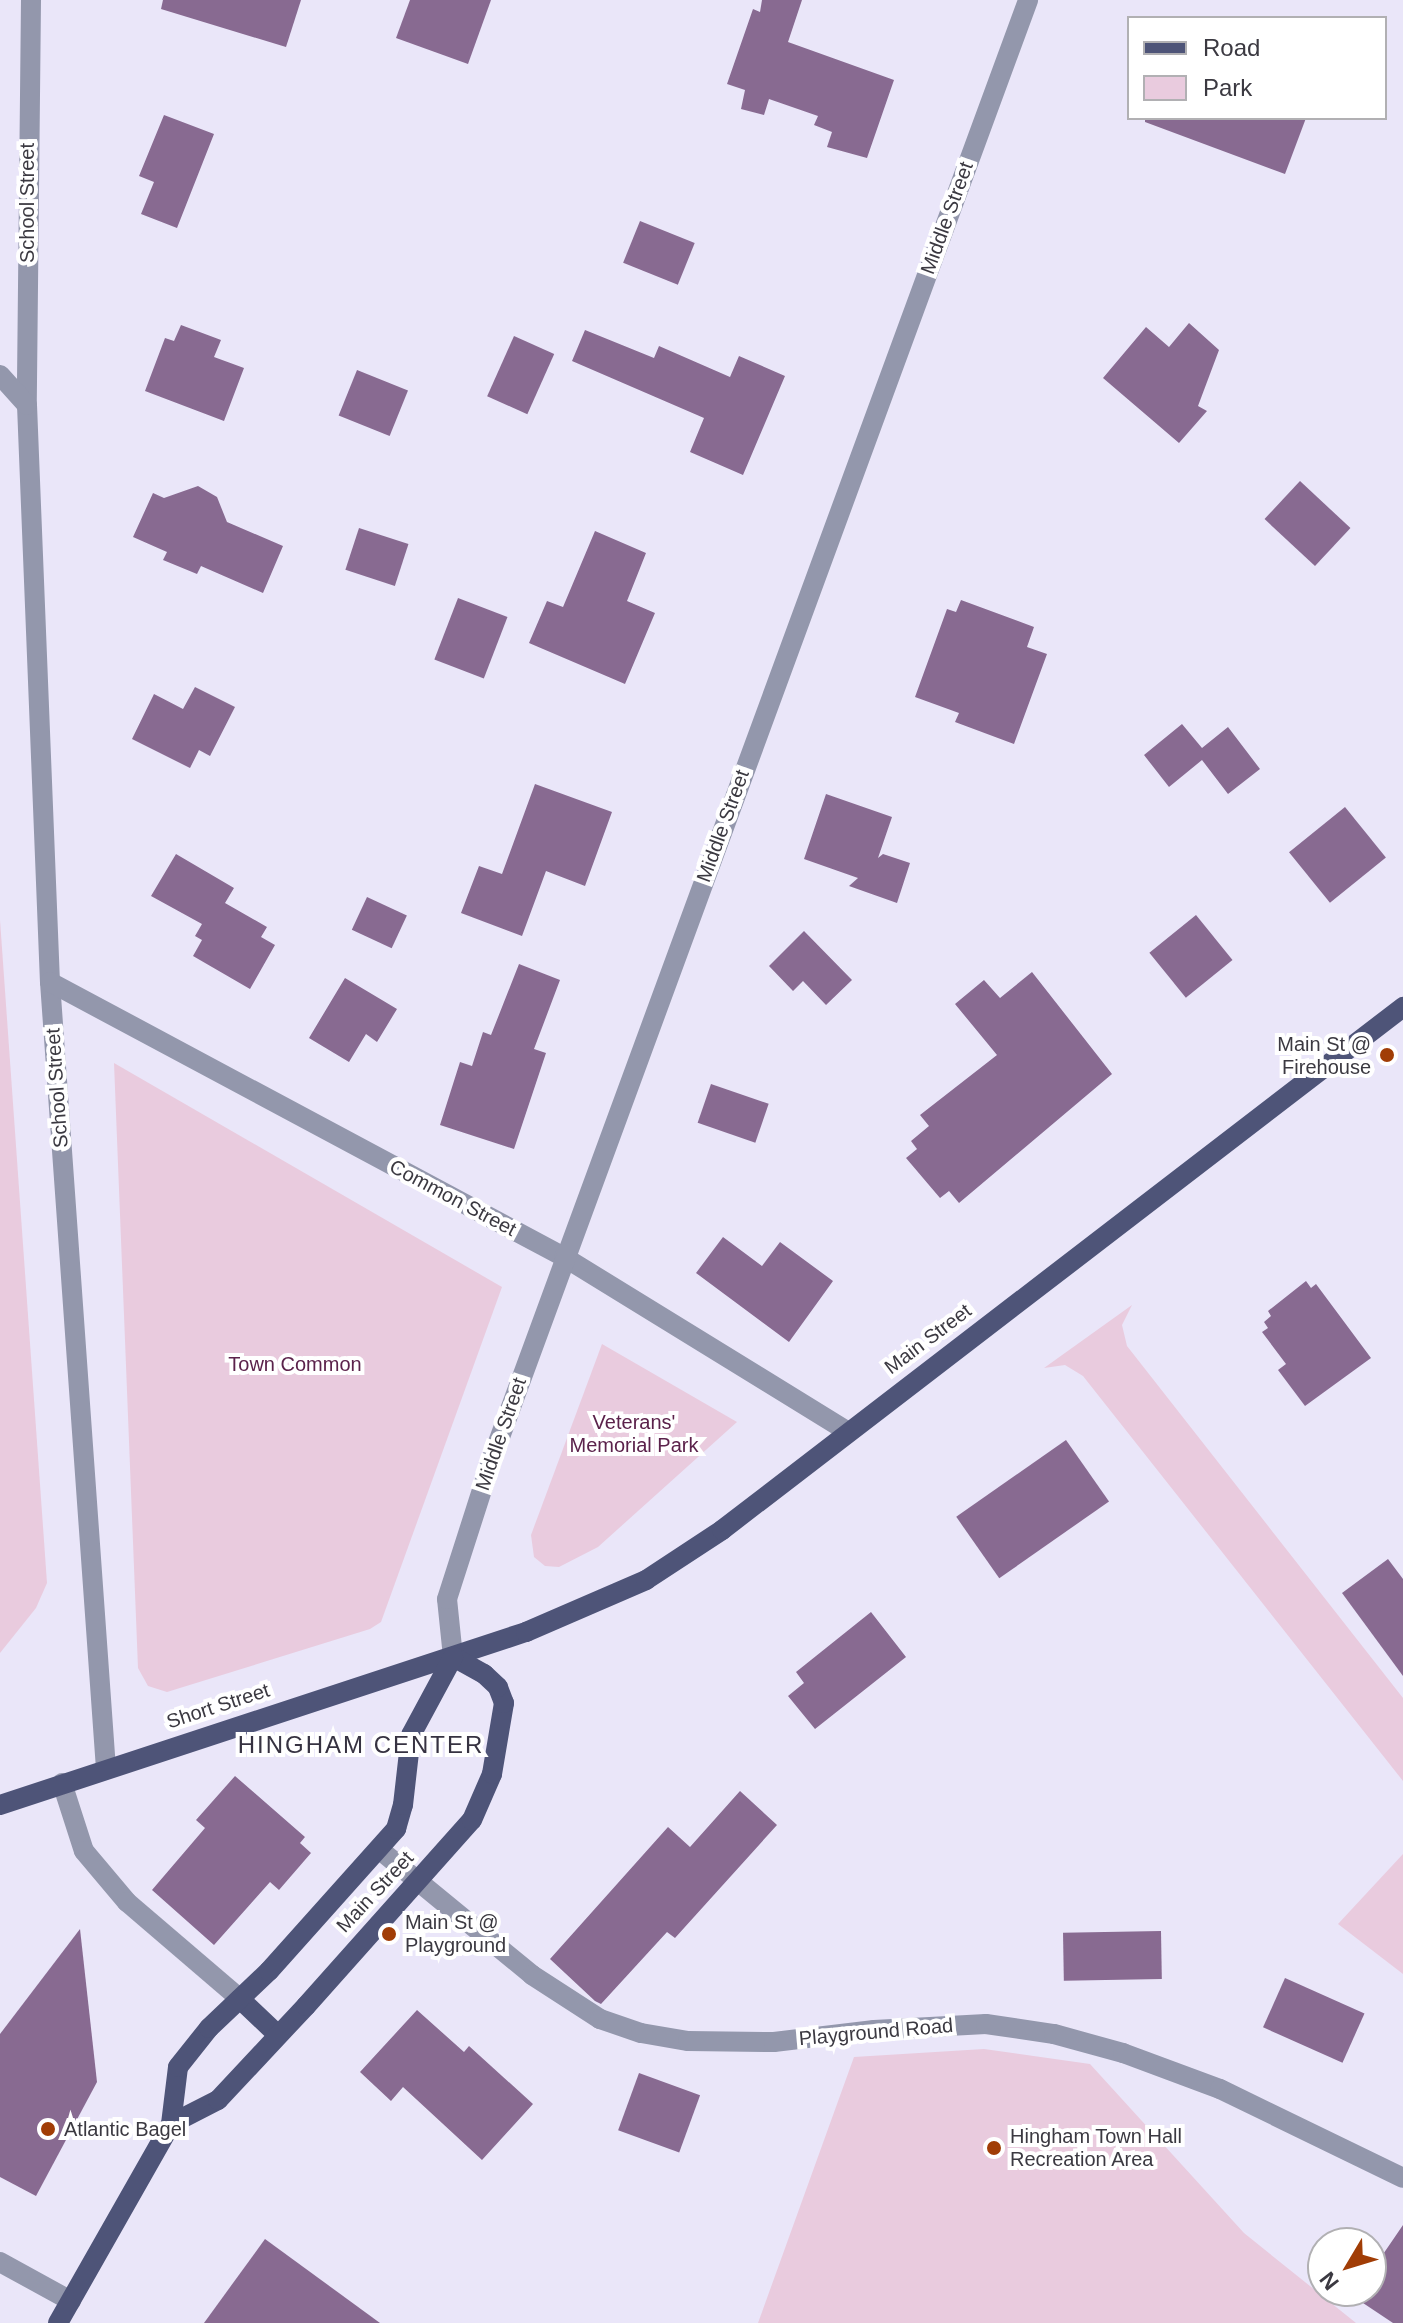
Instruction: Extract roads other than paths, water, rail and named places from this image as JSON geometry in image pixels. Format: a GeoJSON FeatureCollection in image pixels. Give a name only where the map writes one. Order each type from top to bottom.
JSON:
{"type":"FeatureCollection","features":[{"type":"Feature","properties":{"kind":"main road","name":"Main Street"},"geometry":{"type":"LineString","coordinates":[[58,2323],[171,2124],[178,2067],[209,2028],[240,1999],[322,1907],[380,1850],[396,1829],[403,1805],[411,1735],[453,1657],[588,1608],[646,1580],[722,1530],[1403,1007]]}},
{"type":"Feature","properties":{"kind":"main road","name":"Short Street"},"geometry":{"type":"LineString","coordinates":[[0,1805],[453,1657]]}},
{"type":"Feature","properties":{"kind":"main road","name":"Main Street"},"geometry":{"type":"LineString","coordinates":[[171,2124],[218,2100],[472,1820],[492,1774],[504,1703],[498,1687],[484,1674],[453,1657]]}},
{"type":"Feature","properties":{"kind":"main road"},"geometry":{"type":"LineString","coordinates":[[240,1999],[278,2035]]}},
{"type":"Feature","properties":{"kind":"street","name":"School Street"},"geometry":{"type":"LineString","coordinates":[[31,0],[27,405],[50,982],[106,1769]]}},
{"type":"Feature","properties":{"kind":"street","name":"Middle Street"},"geometry":{"type":"LineString","coordinates":[[453,1657],[447,1599],[462,1545],[564,1257],[1028,0]]}},
{"type":"Feature","properties":{"kind":"street"},"geometry":{"type":"LineString","coordinates":[[0,375],[27,405]]}},
{"type":"Feature","properties":{"kind":"street","name":"Common Street"},"geometry":{"type":"LineString","coordinates":[[50,982],[564,1257],[847,1431]]}},
{"type":"Feature","properties":{"kind":"street"},"geometry":{"type":"LineString","coordinates":[[62,1783],[84,1851],[127,1902],[240,1999]]}},
{"type":"Feature","properties":{"kind":"street","name":"Playground Road"},"geometry":{"type":"LineString","coordinates":[[380,1850],[532,1975],[600,2019],[641,2033],[688,2041],[774,2042],[874,2030],[986,2024],[1054,2034],[1123,2053],[1220,2089],[1403,2178]]}},
{"type":"Feature","properties":{"kind":"street"},"geometry":{"type":"LineString","coordinates":[[0,2262],[71,2301]]}},
{"type":"Feature","properties":{"kind":"place","name":"Main St @ Firehouse"},"geometry":{"type":"Point","coordinates":[1387,1055]}},
{"type":"Feature","properties":{"kind":"place","name":"Main St @ Playground"},"geometry":{"type":"Point","coordinates":[389,1934]}},
{"type":"Feature","properties":{"kind":"place","name":"Atlantic Bagel"},"geometry":{"type":"Point","coordinates":[48,2129]}},
{"type":"Feature","properties":{"kind":"place","name":"Hingham Town Hall Recreation Area"},"geometry":{"type":"Point","coordinates":[994,2148]}},
{"type":"Feature","properties":{"kind":"district","name":"HINGHAM CENTER"},"geometry":{"type":"Point","coordinates":[361,1745]}},
{"type":"Feature","properties":{"kind":"park label","name":"Town Common"},"geometry":{"type":"Point","coordinates":[295,1364]}},
{"type":"Feature","properties":{"kind":"park label","name":"Veterans' Memorial Park"},"geometry":{"type":"Point","coordinates":[634,1434]}}]}
